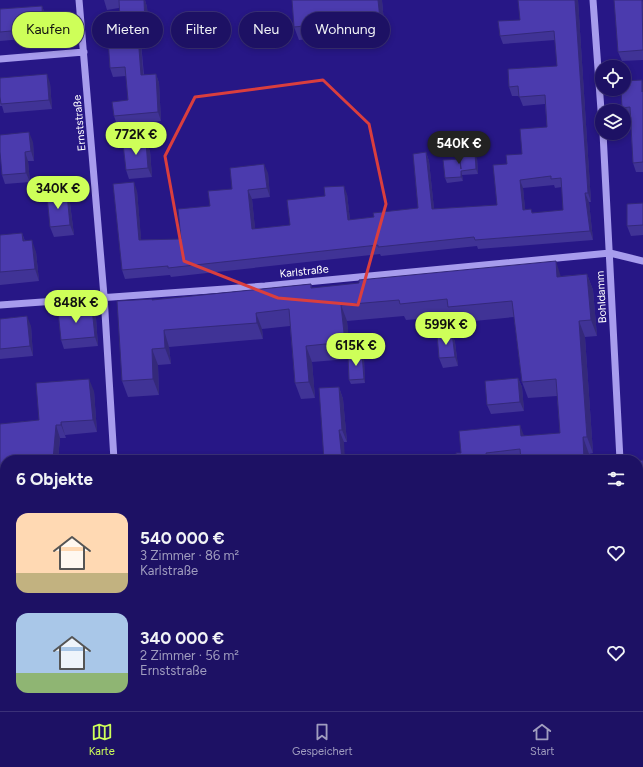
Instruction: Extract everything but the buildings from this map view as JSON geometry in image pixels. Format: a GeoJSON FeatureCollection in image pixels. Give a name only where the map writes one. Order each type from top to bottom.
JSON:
{"type":"FeatureCollection","features":[{"type":"Feature","properties":{"kind":"street","name":"Ernststraße"},"geometry":{"type":"LineString","coordinates":[[79,0],[104,296],[114,455]]}},
{"type":"Feature","properties":{"kind":"street"},"geometry":{"type":"LineString","coordinates":[[593,0],[601,104]]}},
{"type":"Feature","properties":{"kind":"street"},"geometry":{"type":"LineString","coordinates":[[0,59],[84,52]]}},
{"type":"Feature","properties":{"kind":"street","name":"Bohldamm"},"geometry":{"type":"LineString","coordinates":[[603,140],[620,455]]}},
{"type":"Feature","properties":{"kind":"street","name":"Karlstraße"},"geometry":{"type":"LineString","coordinates":[[0,305],[104,296],[266,286],[610,253],[643,261]]}},
{"type":"Feature","properties":{"kind":"highlighted area"},"geometry":{"type":"Polygon","coordinates":[[[323,80],[369,124],[386,204],[358,305],[278,298],[184,261],[165,156],[195,97],[323,80]]]}}]}
